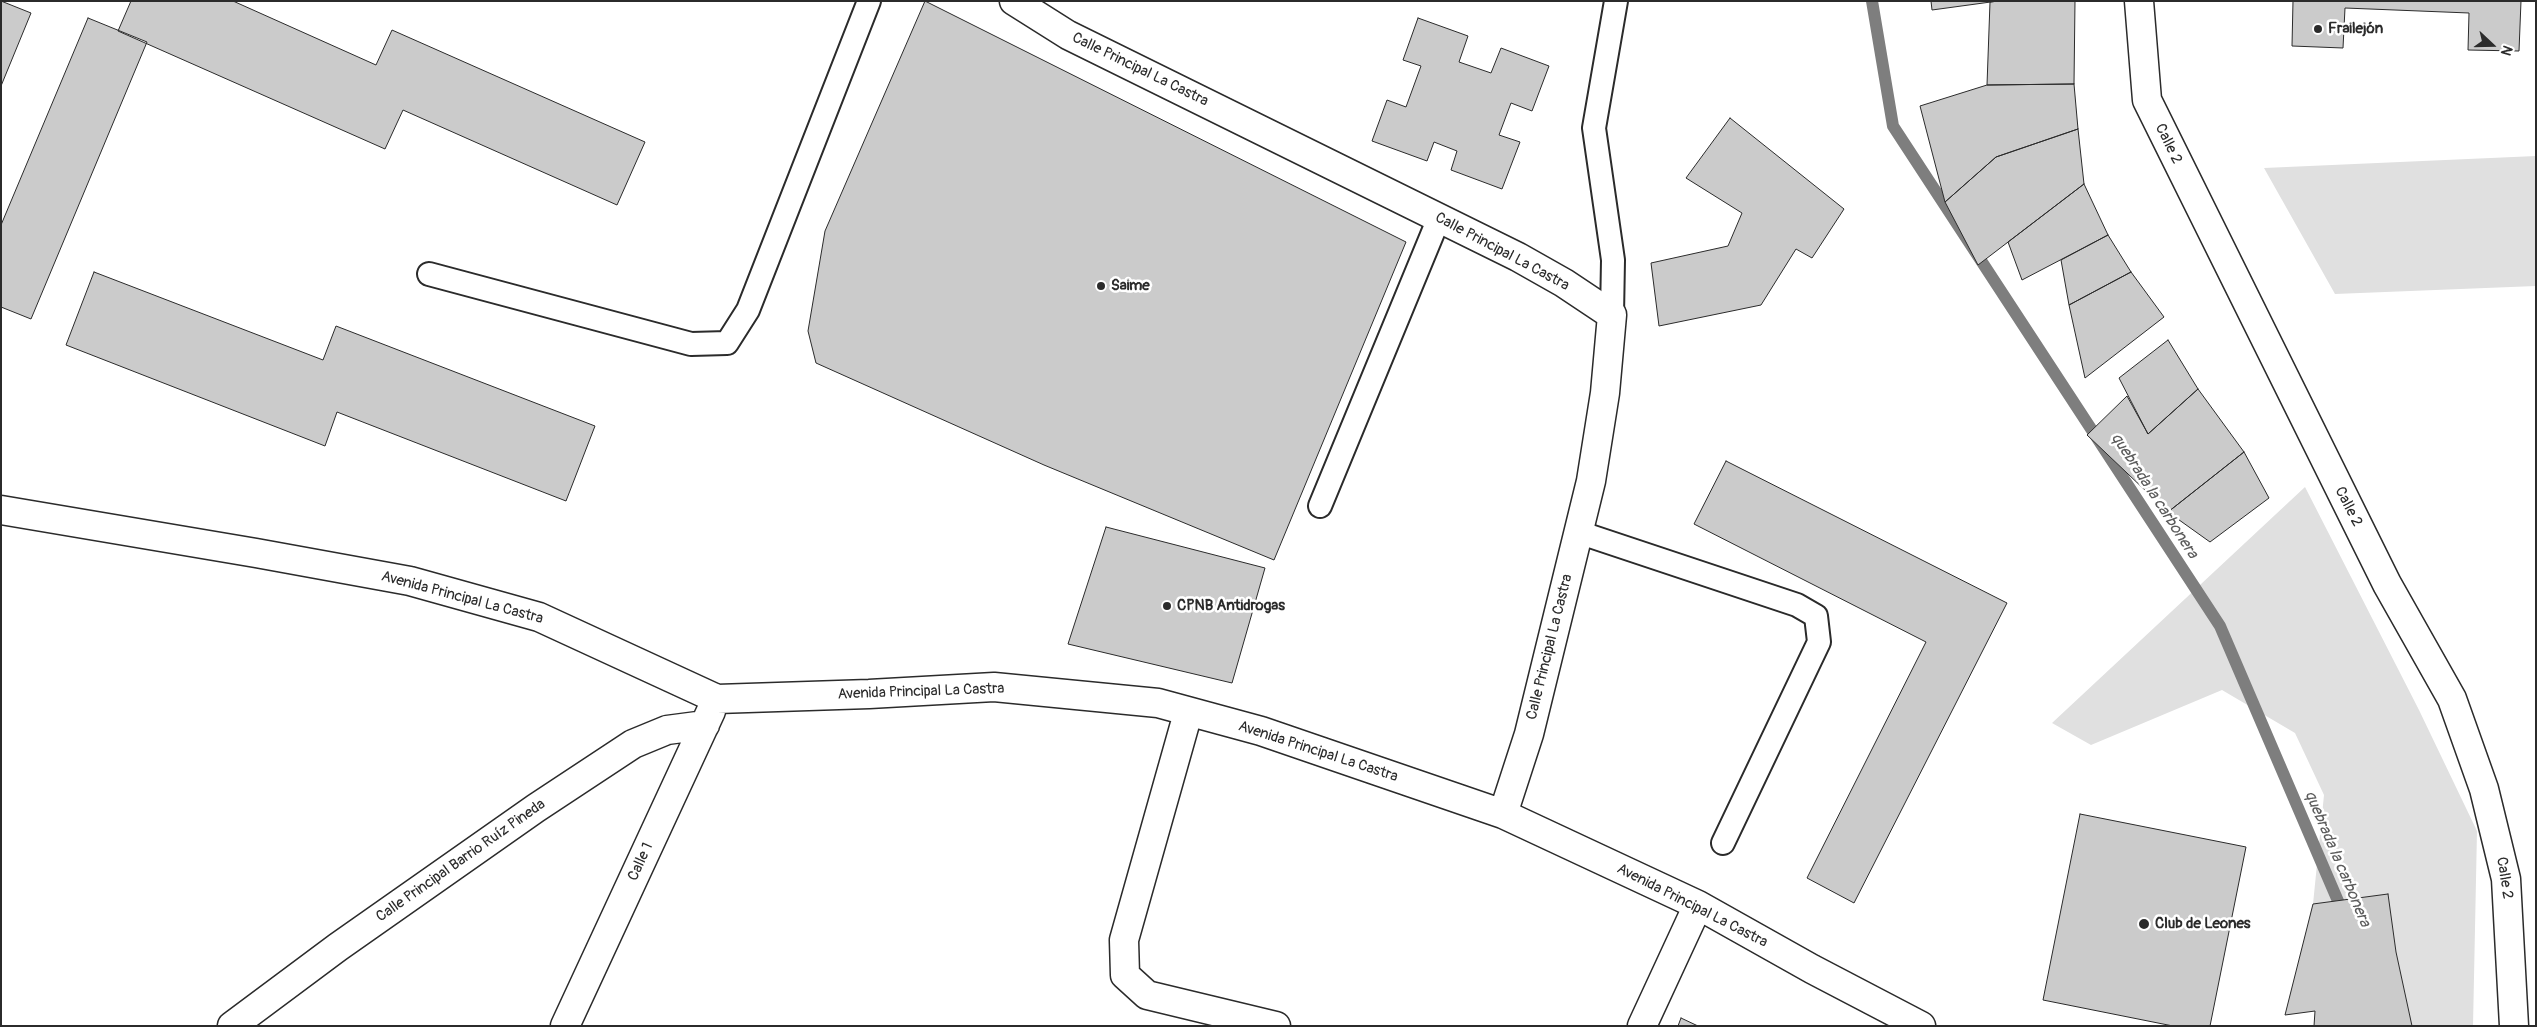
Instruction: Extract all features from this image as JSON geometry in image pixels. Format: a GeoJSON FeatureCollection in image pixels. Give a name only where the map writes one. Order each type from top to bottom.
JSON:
{"type":"FeatureCollection","features":[{"type":"Feature","properties":{"kind":"street","name":"Calle Principal La Castra"},"geometry":{"type":"LineString","coordinates":[[1014,1],[1068,35],[1533,265],[1612,315],[1602,411],[1591,480],[1528,734],[1503,814]]}},
{"type":"Feature","properties":{"kind":"street","name":"Calle 2"},"geometry":{"type":"LineString","coordinates":[[2140,1],[2147,100],[2387,584],[2452,699],[2484,789],[2506,878],[2514,1026]]}},
{"type":"Feature","properties":{"kind":"street","name":"Avenida Principal La Castra"},"geometry":{"type":"LineString","coordinates":[[1,510],[256,553],[410,582],[539,617],[717,699],[869,694],[994,687],[1158,702],[1188,713],[1261,732],[1503,814],[1698,905],[1812,969],[1921,1026]]}},
{"type":"Feature","properties":{"kind":"street","name":"Calle 1"},"geometry":{"type":"LineString","coordinates":[[565,1026],[717,699]]}},
{"type":"Feature","properties":{"kind":"street"},"geometry":{"type":"LineString","coordinates":[[1188,713],[1124,940],[1125,975],[1147,995],[1276,1026]]}},
{"type":"Feature","properties":{"kind":"street","name":"Calle Principal Barrio Ruíz Pineda"},"geometry":{"type":"LineString","coordinates":[[232,1026],[338,947],[520,819],[633,744],[666,730],[705,725]]}},
{"type":"Feature","properties":{"kind":"street"},"geometry":{"type":"LineString","coordinates":[[1642,1026],[1698,905]]}},
{"type":"Feature","properties":{"kind":"lane"},"geometry":{"type":"LineString","coordinates":[[429,274],[691,344],[727,344],[748,310],[869,1]]}},
{"type":"Feature","properties":{"kind":"lane"},"geometry":{"type":"LineString","coordinates":[[1612,315],[1613,260],[1594,128],[1616,1]]}},
{"type":"Feature","properties":{"kind":"lane"},"geometry":{"type":"LineString","coordinates":[[1320,506],[1438,218]]}},
{"type":"Feature","properties":{"kind":"lane"},"geometry":{"type":"LineString","coordinates":[[1578,532],[1797,605],[1816,616],[1819,642],[1723,844]]}},
{"type":"Feature","properties":{"kind":"shaded area"},"geometry":{"type":"Polygon","coordinates":[[[2536,156],[2536,286],[2335,294],[2264,168],[2536,156]]]}},
{"type":"Feature","properties":{"kind":"shaded area"},"geometry":{"type":"Polygon","coordinates":[[[2305,487],[2419,710],[2477,831],[2473,1026],[2412,1026],[2396,952],[2388,894],[2313,904],[2324,795],[2295,733],[2222,690],[2091,745],[2052,723],[2305,487]]]}},
{"type":"Feature","properties":{"kind":"building"},"geometry":{"type":"Polygon","coordinates":[[[1,1],[31,13],[1,86],[1,1]]]}},
{"type":"Feature","properties":{"kind":"building"},"geometry":{"type":"Polygon","coordinates":[[[131,1],[233,1],[376,65],[392,30],[645,142],[617,205],[403,110],[385,149],[118,31],[131,1]]]}},
{"type":"Feature","properties":{"kind":"building","name":"Saime"},"geometry":{"type":"Polygon","coordinates":[[[925,1],[1406,242],[1274,560],[1044,465],[816,363],[808,331],[825,231],[925,1]]]}},
{"type":"Feature","properties":{"kind":"building"},"geometry":{"type":"Polygon","coordinates":[[[1931,1],[1998,1],[1932,10],[1931,1]]]}},
{"type":"Feature","properties":{"kind":"building"},"geometry":{"type":"Polygon","coordinates":[[[2075,1],[2074,84],[1987,85],[1990,2],[2075,1]]]}},
{"type":"Feature","properties":{"kind":"building","name":"Frailejón"},"geometry":{"type":"Polygon","coordinates":[[[2293,1],[2521,1],[2519,51],[2468,50],[2469,13],[2345,8],[2343,48],[2292,46],[2293,1]]]}},
{"type":"Feature","properties":{"kind":"building"},"geometry":{"type":"Polygon","coordinates":[[[88,18],[147,42],[31,319],[1,307],[1,225],[88,18]]]}},
{"type":"Feature","properties":{"kind":"building"},"geometry":{"type":"Polygon","coordinates":[[[1418,18],[1468,36],[1459,62],[1491,73],[1501,48],[1549,66],[1532,111],[1511,103],[1499,135],[1520,142],[1502,189],[1451,170],[1457,151],[1434,142],[1427,161],[1372,141],[1387,100],[1406,107],[1421,66],[1403,60],[1418,18]]]}},
{"type":"Feature","properties":{"kind":"building"},"geometry":{"type":"Polygon","coordinates":[[[2074,84],[2078,129],[1996,157],[1945,202],[1920,106],[1987,85],[2074,84]]]}},
{"type":"Feature","properties":{"kind":"building"},"geometry":{"type":"Polygon","coordinates":[[[1730,118],[1844,209],[1812,258],[1796,249],[1761,305],[1659,326],[1651,263],[1728,246],[1742,213],[1686,178],[1730,118]]]}},
{"type":"Feature","properties":{"kind":"building"},"geometry":{"type":"Polygon","coordinates":[[[2078,129],[2084,184],[1978,265],[1945,202],[1996,157],[2078,129]]]}},
{"type":"Feature","properties":{"kind":"building"},"geometry":{"type":"Polygon","coordinates":[[[2084,184],[2108,235],[2022,280],[2008,242],[2084,184]]]}},
{"type":"Feature","properties":{"kind":"building"},"geometry":{"type":"Polygon","coordinates":[[[2108,235],[2131,272],[2069,305],[2061,260],[2108,235]]]}},
{"type":"Feature","properties":{"kind":"building"},"geometry":{"type":"Polygon","coordinates":[[[94,272],[323,360],[336,326],[595,426],[566,501],[337,412],[325,446],[66,345],[94,272]]]}},
{"type":"Feature","properties":{"kind":"building"},"geometry":{"type":"Polygon","coordinates":[[[2131,272],[2164,317],[2085,378],[2069,305],[2131,272]]]}},
{"type":"Feature","properties":{"kind":"building"},"geometry":{"type":"Polygon","coordinates":[[[2168,340],[2198,389],[2148,434],[2119,378],[2168,340]]]}},
{"type":"Feature","properties":{"kind":"building"},"geometry":{"type":"Polygon","coordinates":[[[2198,389],[2244,452],[2168,512],[2087,435],[2127,396],[2148,434],[2198,389]]]}},
{"type":"Feature","properties":{"kind":"building"},"geometry":{"type":"Polygon","coordinates":[[[2244,452],[2269,498],[2210,542],[2168,512],[2244,452]]]}},
{"type":"Feature","properties":{"kind":"building"},"geometry":{"type":"Polygon","coordinates":[[[1726,461],[2007,603],[1854,903],[1807,878],[1926,642],[1694,524],[1726,461]]]}},
{"type":"Feature","properties":{"kind":"building","name":"CPNB Antidrogas"},"geometry":{"type":"Polygon","coordinates":[[[1106,527],[1265,568],[1232,683],[1068,644],[1106,527]]]}},
{"type":"Feature","properties":{"kind":"building","name":"Club de Leones"},"geometry":{"type":"Polygon","coordinates":[[[2080,814],[2246,847],[2210,1026],[2173,1026],[2043,1000],[2080,814]]]}},
{"type":"Feature","properties":{"kind":"building"},"geometry":{"type":"Polygon","coordinates":[[[2388,894],[2396,952],[2412,1026],[2314,1026],[2315,1011],[2285,1015],[2313,904],[2388,894]]]}},
{"type":"Feature","properties":{"kind":"building"},"geometry":{"type":"Polygon","coordinates":[[[1681,1018],[1698,1026],[1678,1026],[1681,1018]]]}},
{"type":"Feature","properties":{"kind":"waterway","name":"quebrada la carbonera"},"geometry":{"type":"LineString","coordinates":[[1872,1],[1893,126],[2220,626],[2344,915]]}},
{"type":"Feature","properties":{"kind":"place","name":"Frailejón"},"geometry":{"type":"Point","coordinates":[2318,29]}},
{"type":"Feature","properties":{"kind":"place","name":"Saime"},"geometry":{"type":"Point","coordinates":[1101,286]}},
{"type":"Feature","properties":{"kind":"place","name":"CPNB Antidrogas"},"geometry":{"type":"Point","coordinates":[1167,606]}},
{"type":"Feature","properties":{"kind":"place","name":"Club de Leones"},"geometry":{"type":"Point","coordinates":[2144,924]}}]}
